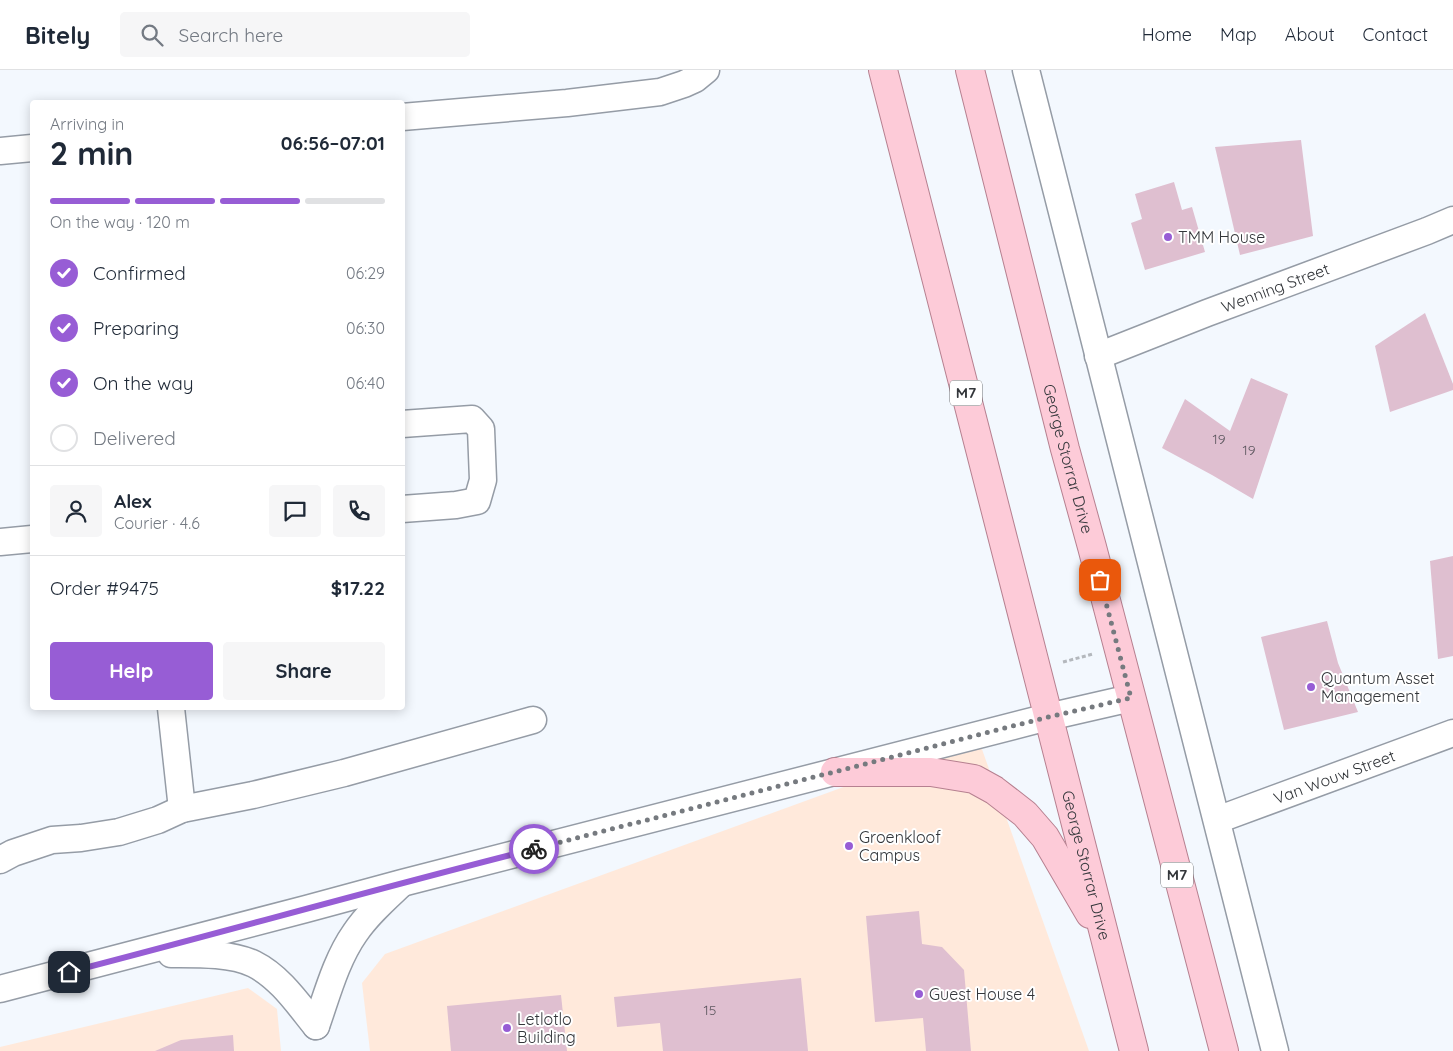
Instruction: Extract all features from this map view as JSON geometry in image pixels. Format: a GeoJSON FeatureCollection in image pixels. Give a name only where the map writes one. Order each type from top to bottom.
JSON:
{"type":"FeatureCollection","features":[{"type":"Feature","properties":{"kind":"main road","name":"George Storrar Drive"},"geometry":{"type":"LineString","coordinates":[[883,70],[1134,1051]]}},
{"type":"Feature","properties":{"kind":"main road","name":"George Storrar Drive"},"geometry":{"type":"LineString","coordinates":[[970,70],[1065,450],[1224,1051]]}},
{"type":"Feature","properties":{"kind":"main road"},"geometry":{"type":"LineString","coordinates":[[834,772],[932,772],[974,779],[994,790],[1025,814],[1045,837],[1106,941]]}},
{"type":"Feature","properties":{"kind":"street"},"geometry":{"type":"LineString","coordinates":[[405,117],[566,103],[660,92],[695,79],[706,70]]}},
{"type":"Feature","properties":{"kind":"street"},"geometry":{"type":"LineString","coordinates":[[1026,70],[1275,1051]]}},
{"type":"Feature","properties":{"kind":"street"},"geometry":{"type":"LineString","coordinates":[[0,151],[30,148]]}},
{"type":"Feature","properties":{"kind":"street","name":"Wenning Street"},"geometry":{"type":"LineString","coordinates":[[1098,356],[1427,232],[1453,220]]}},
{"type":"Feature","properties":{"kind":"street"},"geometry":{"type":"LineString","coordinates":[[405,424],[472,419],[481,429],[483,480],[477,501],[456,505],[405,509]]}},
{"type":"Feature","properties":{"kind":"street"},"geometry":{"type":"LineString","coordinates":[[0,542],[30,539]]}},
{"type":"Feature","properties":{"kind":"street"},"geometry":{"type":"LineString","coordinates":[[0,989],[138,954],[402,882],[1048,717],[1131,698]]}},
{"type":"Feature","properties":{"kind":"street"},"geometry":{"type":"LineString","coordinates":[[171,710],[182,810]]}},
{"type":"Feature","properties":{"kind":"street"},"geometry":{"type":"LineString","coordinates":[[0,860],[12,853],[52,840],[119,832],[158,820],[182,810],[246,797],[327,777],[533,720]]}},
{"type":"Feature","properties":{"kind":"street","name":"Van Wouw Street"},"geometry":{"type":"LineString","coordinates":[[1217,820],[1453,733]]}},
{"type":"Feature","properties":{"kind":"street"},"geometry":{"type":"LineString","coordinates":[[138,954],[217,956],[239,959],[254,964],[274,977],[289,992],[316,1026],[344,951],[355,932],[366,918],[402,882]]}},
{"type":"Feature","properties":{"kind":"path"},"geometry":{"type":"LineString","coordinates":[[1036,670],[1118,647]]}},
{"type":"Feature","properties":{"kind":"shaded area","name":"Groenkloof Campus"},"geometry":{"type":"Polygon","coordinates":[[[978,738],[1089,1051],[370,1051],[362,983],[385,954],[978,738]]]}},
{"type":"Feature","properties":{"kind":"shaded area"},"geometry":{"type":"Polygon","coordinates":[[[248,988],[277,1009],[281,1051],[0,1051],[0,1047],[248,988]]]}},
{"type":"Feature","properties":{"kind":"building"},"geometry":{"type":"Polygon","coordinates":[[[1301,140],[1313,236],[1240,255],[1215,147],[1301,140]]]}},
{"type":"Feature","properties":{"kind":"building","name":"TMM House"},"geometry":{"type":"Polygon","coordinates":[[[1174,182],[1182,210],[1192,207],[1205,252],[1145,270],[1131,223],[1142,219],[1135,194],[1174,182]]]}},
{"type":"Feature","properties":{"kind":"building"},"geometry":{"type":"Polygon","coordinates":[[[1425,313],[1453,384],[1453,390],[1390,412],[1375,346],[1425,313]]]}},
{"type":"Feature","properties":{"kind":"building"},"geometry":{"type":"Polygon","coordinates":[[[1251,378],[1288,394],[1253,499],[1162,448],[1185,399],[1230,431],[1251,378]]]}},
{"type":"Feature","properties":{"kind":"building"},"geometry":{"type":"Polygon","coordinates":[[[1453,556],[1453,656],[1438,659],[1430,561],[1453,556]]]}},
{"type":"Feature","properties":{"kind":"building","name":"Quantum Asset Management"},"geometry":{"type":"Polygon","coordinates":[[[1327,621],[1338,663],[1358,712],[1284,730],[1261,637],[1327,621]]]}},
{"type":"Feature","properties":{"kind":"building","name":"Guest House 4"},"geometry":{"type":"Polygon","coordinates":[[[919,911],[922,944],[942,947],[964,970],[971,1051],[926,1051],[923,1018],[875,1022],[866,916],[919,911]]]}},
{"type":"Feature","properties":{"kind":"building"},"geometry":{"type":"Polygon","coordinates":[[[801,978],[808,1051],[663,1051],[660,1023],[617,1027],[614,997],[801,978]]]}},
{"type":"Feature","properties":{"kind":"building","name":"Letlotlo Building"},"geometry":{"type":"Polygon","coordinates":[[[561,995],[567,1051],[451,1051],[447,1006],[561,995]]]}},
{"type":"Feature","properties":{"kind":"building"},"geometry":{"type":"Polygon","coordinates":[[[233,1035],[234,1051],[155,1051],[181,1040],[233,1035]]]}},
{"type":"Feature","properties":{"kind":"way so far"},"geometry":{"type":"LineString","coordinates":[[534,849],[1048,717],[1131,698],[1100,580]]}},
{"type":"Feature","properties":{"kind":"place","name":"TMM House"},"geometry":{"type":"Point","coordinates":[1168,237]}},
{"type":"Feature","properties":{"kind":"place","name":"Quantum Asset Management"},"geometry":{"type":"Point","coordinates":[1311,687]}},
{"type":"Feature","properties":{"kind":"place","name":"Groenkloof Campus"},"geometry":{"type":"Point","coordinates":[849,846]}},
{"type":"Feature","properties":{"kind":"place","name":"Guest House 4"},"geometry":{"type":"Point","coordinates":[919,994]}},
{"type":"Feature","properties":{"kind":"place","name":"Letlotlo Building"},"geometry":{"type":"Point","coordinates":[507,1028]}},
{"type":"Feature","properties":{"kind":"route"},"geometry":{"type":"LineString","coordinates":[[69,972],[402,882],[534,849]]}}]}
